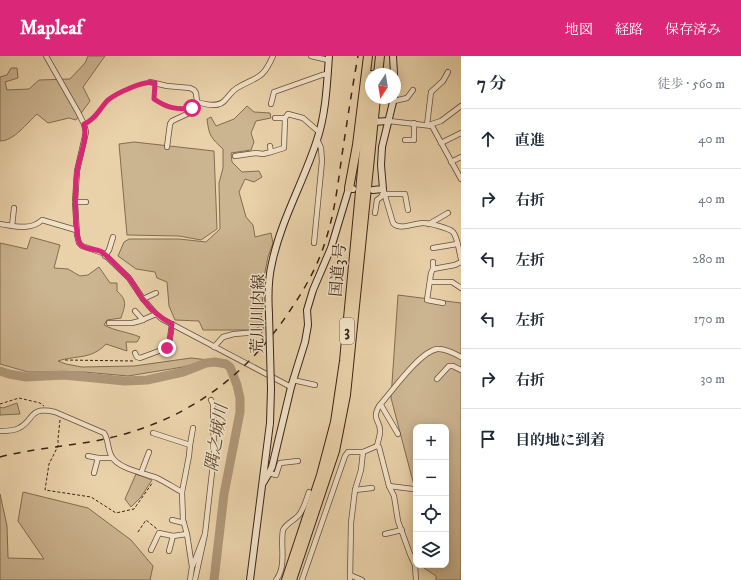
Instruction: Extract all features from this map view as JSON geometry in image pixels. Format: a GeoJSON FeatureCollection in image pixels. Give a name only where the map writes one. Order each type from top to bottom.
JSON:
{"type":"FeatureCollection","features":[{"type":"Feature","properties":{"kind":"highway"},"geometry":{"type":"LineString","coordinates":[[351,188],[368,56]]}},
{"type":"Feature","properties":{"kind":"highway","name":"国道3号"},"geometry":{"type":"LineString","coordinates":[[372,68],[373,56]]}},
{"type":"Feature","properties":{"kind":"highway"},"geometry":{"type":"LineString","coordinates":[[379,68],[380,56]]}},
{"type":"Feature","properties":{"kind":"highway","name":"国道3号"},"geometry":{"type":"LineString","coordinates":[[292,580],[327,478],[335,451],[342,417],[351,362],[370,104]]}},
{"type":"Feature","properties":{"kind":"highway","name":"国道3号"},"geometry":{"type":"LineString","coordinates":[[286,580],[321,475],[335,422],[344,362],[370,122],[374,104]]}},
{"type":"Feature","properties":{"kind":"main road"},"geometry":{"type":"LineString","coordinates":[[393,56],[394,68]]}},
{"type":"Feature","properties":{"kind":"main road","name":"荒川川内線"},"geometry":{"type":"LineString","coordinates":[[250,580],[270,423],[270,275],[275,252],[320,132],[329,58]]}},
{"type":"Feature","properties":{"kind":"main road"},"geometry":{"type":"LineString","coordinates":[[373,190],[384,191],[381,165],[382,147],[393,104]]}},
{"type":"Feature","properties":{"kind":"main road"},"geometry":{"type":"LineString","coordinates":[[370,122],[389,121]]}},
{"type":"Feature","properties":{"kind":"main road"},"geometry":{"type":"LineString","coordinates":[[263,482],[269,474],[290,387],[306,342],[308,325],[307,310],[331,248],[351,188]]}},
{"type":"Feature","properties":{"kind":"street"},"geometry":{"type":"LineString","coordinates":[[46,56],[84,124],[86,132],[86,139],[77,171],[75,202],[76,230],[79,243],[82,246],[99,251],[129,278],[142,299],[156,314],[214,347],[290,387]]}},
{"type":"Feature","properties":{"kind":"street"},"geometry":{"type":"LineString","coordinates":[[197,102],[212,106],[225,101],[231,92],[236,88],[258,78],[267,69],[273,56]]}},
{"type":"Feature","properties":{"kind":"street"},"geometry":{"type":"LineString","coordinates":[[312,56],[329,58]]}},
{"type":"Feature","properties":{"kind":"street"},"geometry":{"type":"LineString","coordinates":[[428,125],[431,92],[443,81],[448,72]]}},
{"type":"Feature","properties":{"kind":"street"},"geometry":{"type":"LineString","coordinates":[[271,104],[274,92],[328,74]]}},
{"type":"Feature","properties":{"kind":"street"},"geometry":{"type":"LineString","coordinates":[[152,82],[167,86],[190,88],[196,93],[197,102],[187,114],[172,121],[170,124],[167,147]]}},
{"type":"Feature","properties":{"kind":"street"},"geometry":{"type":"LineString","coordinates":[[401,98],[407,98],[413,90]]}},
{"type":"Feature","properties":{"kind":"street"},"geometry":{"type":"LineString","coordinates":[[428,125],[441,121],[461,106]]}},
{"type":"Feature","properties":{"kind":"street"},"geometry":{"type":"LineString","coordinates":[[275,118],[285,118],[288,114],[303,118],[320,132]]}},
{"type":"Feature","properties":{"kind":"street"},"geometry":{"type":"LineString","coordinates":[[235,156],[256,153],[263,154],[284,148],[285,118]]}},
{"type":"Feature","properties":{"kind":"street"},"geometry":{"type":"LineString","coordinates":[[389,121],[432,126],[461,179]]}},
{"type":"Feature","properties":{"kind":"street"},"geometry":{"type":"LineString","coordinates":[[404,140],[414,140],[414,123]]}},
{"type":"Feature","properties":{"kind":"street"},"geometry":{"type":"LineString","coordinates":[[441,143],[461,133]]}},
{"type":"Feature","properties":{"kind":"street"},"geometry":{"type":"LineString","coordinates":[[314,244],[322,161],[321,148],[317,140]]}},
{"type":"Feature","properties":{"kind":"street"},"geometry":{"type":"LineString","coordinates":[[270,146],[271,152]]}},
{"type":"Feature","properties":{"kind":"street"},"geometry":{"type":"LineString","coordinates":[[451,162],[461,157]]}},
{"type":"Feature","properties":{"kind":"street"},"geometry":{"type":"LineString","coordinates":[[384,191],[405,194],[408,210]]}},
{"type":"Feature","properties":{"kind":"street"},"geometry":{"type":"LineString","coordinates":[[375,212],[377,200],[381,197],[384,191]]}},
{"type":"Feature","properties":{"kind":"street"},"geometry":{"type":"LineString","coordinates":[[384,191],[393,223],[396,226],[400,227],[424,223],[445,228],[453,232],[461,261],[455,265],[434,269]]}},
{"type":"Feature","properties":{"kind":"street"},"geometry":{"type":"LineString","coordinates":[[75,202],[86,202]]}},
{"type":"Feature","properties":{"kind":"street"},"geometry":{"type":"LineString","coordinates":[[12,226],[14,208]]}},
{"type":"Feature","properties":{"kind":"street"},"geometry":{"type":"LineString","coordinates":[[429,224],[448,213]]}},
{"type":"Feature","properties":{"kind":"street"},"geometry":{"type":"LineString","coordinates":[[0,224],[28,227],[37,225],[42,220],[76,230]]}},
{"type":"Feature","properties":{"kind":"street"},"geometry":{"type":"LineString","coordinates":[[105,256],[109,250],[113,237]]}},
{"type":"Feature","properties":{"kind":"street"},"geometry":{"type":"LineString","coordinates":[[433,248],[457,244]]}},
{"type":"Feature","properties":{"kind":"street"},"geometry":{"type":"LineString","coordinates":[[433,262],[434,269],[431,273],[427,300],[443,303]]}},
{"type":"Feature","properties":{"kind":"street"},"geometry":{"type":"LineString","coordinates":[[430,282],[452,282],[461,288]]}},
{"type":"Feature","properties":{"kind":"street"},"geometry":{"type":"LineString","coordinates":[[142,299],[156,293]]}},
{"type":"Feature","properties":{"kind":"street"},"geometry":{"type":"LineString","coordinates":[[135,311],[143,320]]}},
{"type":"Feature","properties":{"kind":"street"},"geometry":{"type":"LineString","coordinates":[[108,323],[132,323],[156,314]]}},
{"type":"Feature","properties":{"kind":"street"},"geometry":{"type":"LineString","coordinates":[[135,353],[137,357],[140,358],[167,348],[169,345],[172,324]]}},
{"type":"Feature","properties":{"kind":"street"},"geometry":{"type":"LineString","coordinates":[[214,347],[223,337],[234,334],[258,332],[261,329]]}},
{"type":"Feature","properties":{"kind":"street"},"geometry":{"type":"LineString","coordinates":[[416,580],[415,565],[396,512],[394,496],[389,486],[377,446],[381,431],[375,418],[376,412],[407,372],[431,351],[437,349],[444,350],[461,357]]}},
{"type":"Feature","properties":{"kind":"street"},"geometry":{"type":"LineString","coordinates":[[437,379],[449,366],[453,366],[461,370]]}},
{"type":"Feature","properties":{"kind":"street"},"geometry":{"type":"LineString","coordinates":[[293,380],[315,385]]}},
{"type":"Feature","properties":{"kind":"street"},"geometry":{"type":"LineString","coordinates":[[195,580],[205,534],[214,455],[213,404],[211,400]]}},
{"type":"Feature","properties":{"kind":"street"},"geometry":{"type":"LineString","coordinates":[[381,405],[398,434]]}},
{"type":"Feature","properties":{"kind":"street"},"geometry":{"type":"LineString","coordinates":[[0,431],[19,428],[33,414],[46,410],[104,433],[107,438],[112,458]]}},
{"type":"Feature","properties":{"kind":"street"},"geometry":{"type":"LineString","coordinates":[[192,566],[184,523],[182,492],[193,428]]}},
{"type":"Feature","properties":{"kind":"street"},"geometry":{"type":"LineString","coordinates":[[153,433],[190,445]]}},
{"type":"Feature","properties":{"kind":"street"},"geometry":{"type":"LineString","coordinates":[[302,580],[345,456],[348,452],[363,452],[377,446]]}},
{"type":"Feature","properties":{"kind":"street"},"geometry":{"type":"LineString","coordinates":[[141,473],[149,452]]}},
{"type":"Feature","properties":{"kind":"street"},"geometry":{"type":"LineString","coordinates":[[362,580],[350,578],[351,523],[355,490],[362,470],[363,452]]}},
{"type":"Feature","properties":{"kind":"street"},"geometry":{"type":"LineString","coordinates":[[88,456],[112,458],[126,468],[156,478],[182,492]]}},
{"type":"Feature","properties":{"kind":"street"},"geometry":{"type":"LineString","coordinates":[[94,473],[98,458]]}},
{"type":"Feature","properties":{"kind":"street"},"geometry":{"type":"LineString","coordinates":[[269,474],[276,475],[280,463],[298,461]]}},
{"type":"Feature","properties":{"kind":"street"},"geometry":{"type":"LineString","coordinates":[[389,486],[405,489],[413,488]]}},
{"type":"Feature","properties":{"kind":"street"},"geometry":{"type":"LineString","coordinates":[[355,490],[372,488]]}},
{"type":"Feature","properties":{"kind":"street"},"geometry":{"type":"LineString","coordinates":[[276,580],[280,575],[282,563],[283,530],[285,526],[303,509],[309,492]]}},
{"type":"Feature","properties":{"kind":"street"},"geometry":{"type":"LineString","coordinates":[[172,520],[184,523]]}},
{"type":"Feature","properties":{"kind":"street"},"geometry":{"type":"LineString","coordinates":[[386,534],[402,530]]}},
{"type":"Feature","properties":{"kind":"street"},"geometry":{"type":"LineString","coordinates":[[151,550],[159,533],[173,536],[187,534]]}},
{"type":"Feature","properties":{"kind":"street"},"geometry":{"type":"LineString","coordinates":[[190,580],[192,566],[205,534]]}},
{"type":"Feature","properties":{"kind":"street"},"geometry":{"type":"LineString","coordinates":[[169,551],[173,536]]}},
{"type":"Feature","properties":{"kind":"street"},"geometry":{"type":"LineString","coordinates":[[189,545],[200,548]]}},
{"type":"Feature","properties":{"kind":"path"},"geometry":{"type":"LineString","coordinates":[[84,124],[89,122],[108,100],[127,90],[152,82],[154,99],[163,105],[181,110],[192,108]]}},
{"type":"Feature","properties":{"kind":"path"},"geometry":{"type":"LineString","coordinates":[[65,360],[132,361],[140,358]]}},
{"type":"Feature","properties":{"kind":"path"},"geometry":{"type":"LineString","coordinates":[[0,404],[19,398],[40,403],[45,406]]}},
{"type":"Feature","properties":{"kind":"path"},"geometry":{"type":"LineString","coordinates":[[61,415],[58,446],[49,464],[46,490],[91,497],[116,513],[134,509],[156,478]]}},
{"type":"Feature","properties":{"kind":"path"},"geometry":{"type":"LineString","coordinates":[[138,532],[146,520],[158,530],[159,533]]}},
{"type":"Feature","properties":{"kind":"shaded area"},"geometry":{"type":"Polygon","coordinates":[[[88,56],[105,56],[83,87],[90,101],[76,120],[69,118],[48,123],[37,114],[15,135],[0,141],[0,77],[7,75],[11,68],[17,68],[18,78],[5,82],[7,90],[29,89],[39,80],[70,79],[85,63],[88,56]]]}},
{"type":"Feature","properties":{"kind":"shaded area"},"geometry":{"type":"Polygon","coordinates":[[[247,106],[254,112],[270,113],[271,118],[256,121],[251,133],[254,142],[251,150],[231,153],[232,162],[242,172],[259,171],[262,177],[254,182],[245,179],[239,192],[246,217],[253,225],[255,237],[271,233],[273,243],[268,257],[264,277],[261,324],[252,330],[203,330],[199,321],[175,320],[169,306],[167,282],[157,278],[155,272],[136,269],[118,256],[124,242],[129,239],[179,239],[206,242],[220,229],[219,183],[223,168],[223,149],[211,136],[207,119],[211,117],[216,126],[234,119],[247,106]]]}},
{"type":"Feature","properties":{"kind":"shaded area"},"geometry":{"type":"Polygon","coordinates":[[[134,142],[214,151],[217,229],[201,240],[179,236],[127,235],[119,144],[134,142]]]}},
{"type":"Feature","properties":{"kind":"shaded area"},"geometry":{"type":"Polygon","coordinates":[[[31,237],[60,245],[54,268],[68,269],[80,276],[88,275],[99,267],[110,283],[117,283],[117,291],[125,303],[124,310],[121,318],[107,320],[104,325],[140,337],[137,342],[126,342],[127,351],[106,344],[95,353],[58,361],[82,367],[134,366],[191,358],[209,360],[183,367],[128,376],[84,372],[28,372],[0,364],[0,243],[27,249],[31,237]]]}},
{"type":"Feature","properties":{"kind":"shaded area"},"geometry":{"type":"Polygon","coordinates":[[[398,295],[461,303],[461,580],[436,580],[436,576],[424,568],[449,568],[449,424],[413,424],[413,482],[391,398],[398,295]]]}},
{"type":"Feature","properties":{"kind":"shaded area"},"geometry":{"type":"Polygon","coordinates":[[[17,403],[20,414],[0,415],[0,407],[3,408],[17,403]]]}},
{"type":"Feature","properties":{"kind":"shaded area"},"geometry":{"type":"Polygon","coordinates":[[[136,474],[152,480],[141,497],[131,507],[125,499],[136,474]]]}},
{"type":"Feature","properties":{"kind":"shaded area"},"geometry":{"type":"Polygon","coordinates":[[[23,492],[88,508],[131,540],[153,566],[150,580],[0,580],[0,494],[7,526],[8,558],[44,559],[18,521],[23,492]]]}},
{"type":"Feature","properties":{"kind":"waterway","name":"隅之城川"},"geometry":{"type":"LineString","coordinates":[[0,371],[26,377],[64,375],[125,381],[147,380],[183,372],[206,363],[215,362],[226,364],[230,367],[240,398],[240,412],[224,494],[214,580]]}},
{"type":"Feature","properties":{"kind":"railway"},"geometry":{"type":"LineString","coordinates":[[0,457],[32,450],[97,441],[154,424],[201,400],[242,368],[260,349],[298,298],[308,282],[320,257],[332,218],[336,197],[358,56]]}},
{"type":"Feature","properties":{"kind":"route"},"geometry":{"type":"LineString","coordinates":[[167,348],[169,345],[172,324],[156,314],[142,299],[129,278],[103,253],[82,246],[79,243],[77,235],[75,202],[77,171],[86,139],[84,124],[89,122],[108,100],[127,90],[150,82],[155,83],[154,99],[163,105],[181,110],[192,108]]}}]}
